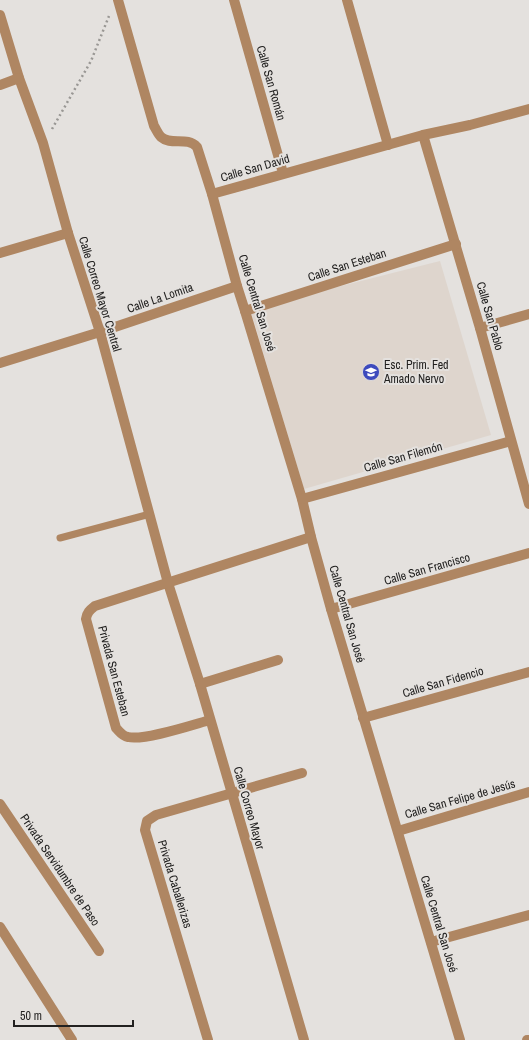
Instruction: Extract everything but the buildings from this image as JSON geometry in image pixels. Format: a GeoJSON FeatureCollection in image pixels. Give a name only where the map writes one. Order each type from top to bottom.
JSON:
{"type":"FeatureCollection","features":[{"type":"Feature","properties":{"kind":"street","name":"Calle San David"},"geometry":{"type":"LineString","coordinates":[[118,0],[154,126],[161,137],[168,140],[188,141],[196,147],[212,194],[423,135],[470,125],[529,109]]}},
{"type":"Feature","properties":{"kind":"street","name":"Calle San Román"},"geometry":{"type":"LineString","coordinates":[[234,0],[284,173]]}},
{"type":"Feature","properties":{"kind":"street"},"geometry":{"type":"LineString","coordinates":[[347,0],[388,145]]}},
{"type":"Feature","properties":{"kind":"street","name":"Calle Correo Mayor Central"},"geometry":{"type":"LineString","coordinates":[[0,15],[43,143],[68,232],[100,332],[168,583]]}},
{"type":"Feature","properties":{"kind":"street"},"geometry":{"type":"LineString","coordinates":[[0,85],[20,78]]}},
{"type":"Feature","properties":{"kind":"street","name":"Calle San Pablo"},"geometry":{"type":"LineString","coordinates":[[423,135],[456,244],[511,441],[524,469],[529,504]]}},
{"type":"Feature","properties":{"kind":"street","name":"Calle Central San José"},"geometry":{"type":"LineString","coordinates":[[212,194],[237,286],[302,499],[331,610],[460,1040]]}},
{"type":"Feature","properties":{"kind":"street"},"geometry":{"type":"LineString","coordinates":[[0,253],[68,232]]}},
{"type":"Feature","properties":{"kind":"street","name":"Calle San Esteban"},"geometry":{"type":"LineString","coordinates":[[245,311],[456,244]]}},
{"type":"Feature","properties":{"kind":"street","name":"Calle La Lomita"},"geometry":{"type":"LineString","coordinates":[[0,363],[100,332],[237,286]]}},
{"type":"Feature","properties":{"kind":"street"},"geometry":{"type":"LineString","coordinates":[[480,328],[529,314]]}},
{"type":"Feature","properties":{"kind":"street","name":"Calle San Filemón"},"geometry":{"type":"LineString","coordinates":[[302,499],[511,441]]}},
{"type":"Feature","properties":{"kind":"street"},"geometry":{"type":"LineString","coordinates":[[168,583],[311,538]]}},
{"type":"Feature","properties":{"kind":"street","name":"Calle San Francisco"},"geometry":{"type":"LineString","coordinates":[[331,610],[529,553]]}},
{"type":"Feature","properties":{"kind":"street","name":"Calle Correo Mayor"},"geometry":{"type":"LineString","coordinates":[[168,583],[200,684],[304,1040]]}},
{"type":"Feature","properties":{"kind":"street","name":"Privada San Esteban"},"geometry":{"type":"LineString","coordinates":[[168,583],[95,606],[86,614],[86,619],[116,728],[122,735],[134,738],[153,735],[210,720]]}},
{"type":"Feature","properties":{"kind":"street"},"geometry":{"type":"LineString","coordinates":[[200,684],[278,660]]}},
{"type":"Feature","properties":{"kind":"street","name":"Calle San Fidencio"},"geometry":{"type":"LineString","coordinates":[[363,718],[529,672]]}},
{"type":"Feature","properties":{"kind":"street","name":"Privada Caballerizas"},"geometry":{"type":"LineString","coordinates":[[208,1040],[146,830],[147,821],[156,815],[302,773]]}},
{"type":"Feature","properties":{"kind":"street","name":"Calle San Felipe de Jesús"},"geometry":{"type":"LineString","coordinates":[[398,830],[529,792]]}},
{"type":"Feature","properties":{"kind":"street","name":"Privada Servidumbre de Paso"},"geometry":{"type":"LineString","coordinates":[[0,804],[98,951]]}},
{"type":"Feature","properties":{"kind":"street"},"geometry":{"type":"LineString","coordinates":[[431,942],[529,916]]}},
{"type":"Feature","properties":{"kind":"street"},"geometry":{"type":"LineString","coordinates":[[0,927],[72,1040]]}},
{"type":"Feature","properties":{"kind":"lane"},"geometry":{"type":"LineString","coordinates":[[60,538],[150,514]]}},
{"type":"Feature","properties":{"kind":"path"},"geometry":{"type":"LineString","coordinates":[[43,143],[91,61],[109,13]]}},
{"type":"Feature","properties":{"kind":"shaded area","name":"Esc. Prim. Fed Amado Nervo"},"geometry":{"type":"Polygon","coordinates":[[[440,261],[491,435],[304,489],[250,309],[440,261]]]}},
{"type":"Feature","properties":{"kind":"place","name":"Esc. Prim. Fed Amado Nervo"},"geometry":{"type":"Point","coordinates":[371,372]}}]}
